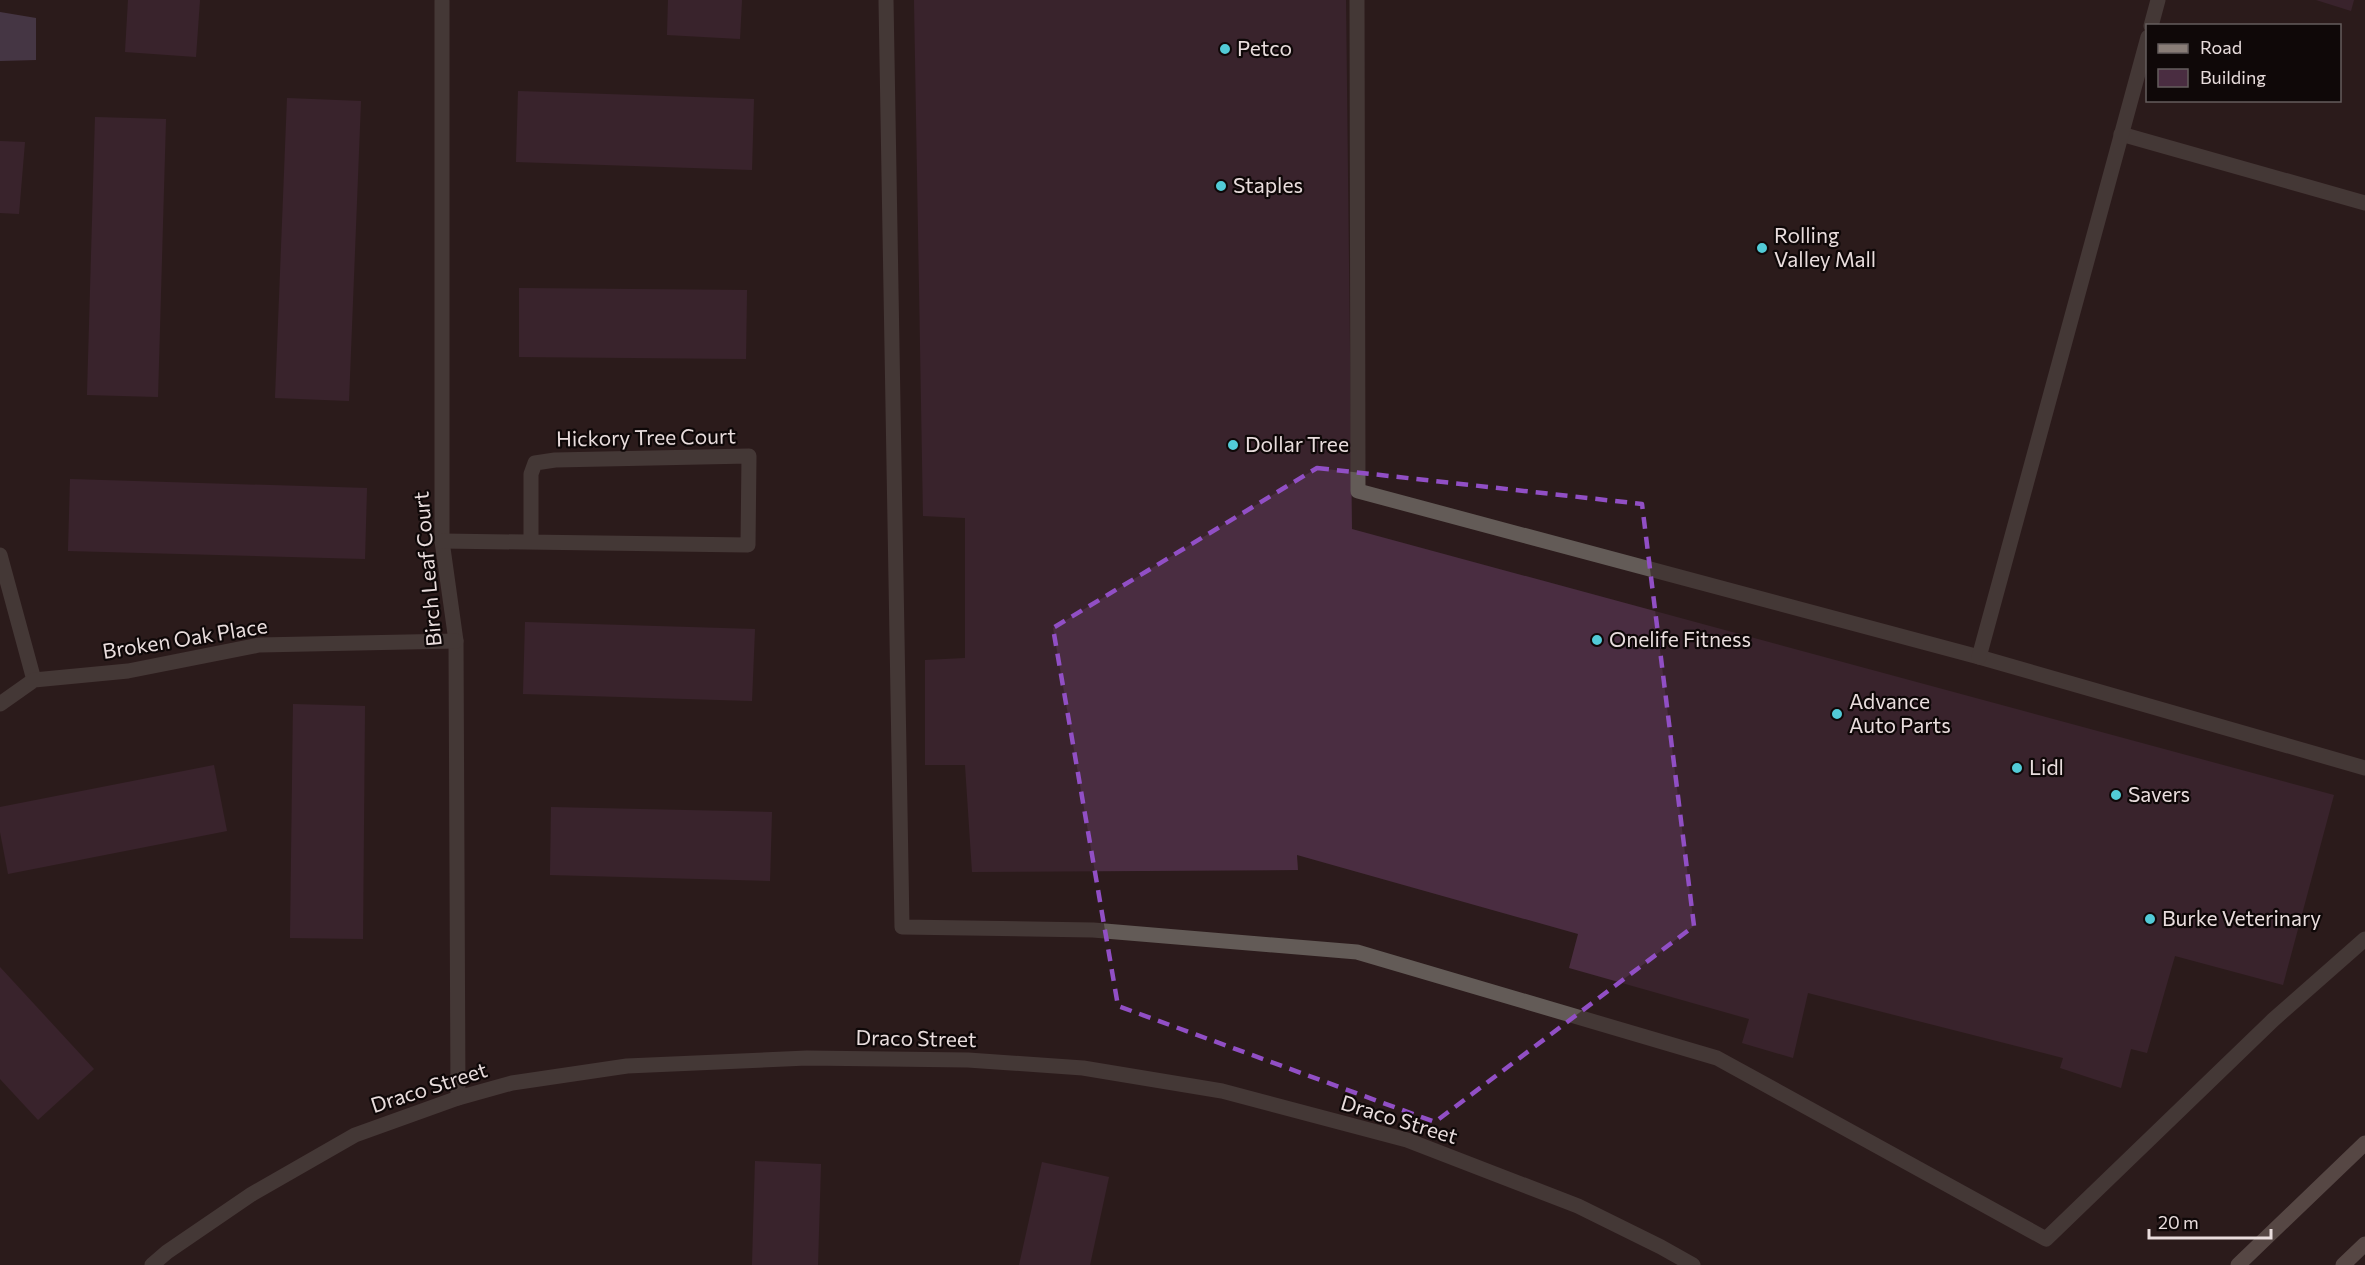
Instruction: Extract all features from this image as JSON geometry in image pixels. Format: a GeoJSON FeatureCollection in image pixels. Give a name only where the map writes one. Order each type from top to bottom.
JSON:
{"type":"FeatureCollection","features":[{"type":"Feature","properties":{"kind":"street"},"geometry":{"type":"LineString","coordinates":[[886,0],[902,927],[1093,930],[1357,952],[1717,1058],[2046,1239],[2273,1020],[2365,939]]}},
{"type":"Feature","properties":{"kind":"street"},"geometry":{"type":"LineString","coordinates":[[1357,0],[1358,490],[1979,657],[2365,768]]}},
{"type":"Feature","properties":{"kind":"street"},"geometry":{"type":"LineString","coordinates":[[2152,24],[2158,0]]}},
{"type":"Feature","properties":{"kind":"street","name":"Birch Leaf Court"},"geometry":{"type":"LineString","coordinates":[[442,1],[442,541],[456,641],[458,1098]]}},
{"type":"Feature","properties":{"kind":"street"},"geometry":{"type":"LineString","coordinates":[[1979,657],[2146,44]]}},
{"type":"Feature","properties":{"kind":"street"},"geometry":{"type":"LineString","coordinates":[[2121,134],[2365,203]]}},
{"type":"Feature","properties":{"kind":"street","name":"Hickory Tree Court"},"geometry":{"type":"LineString","coordinates":[[442,541],[748,545],[749,456],[555,460],[535,463],[531,474],[531,542]]}},
{"type":"Feature","properties":{"kind":"street"},"geometry":{"type":"LineString","coordinates":[[0,555],[34,680]]}},
{"type":"Feature","properties":{"kind":"street","name":"Broken Oak Place"},"geometry":{"type":"LineString","coordinates":[[0,704],[34,680],[128,671],[259,645],[456,641]]}},
{"type":"Feature","properties":{"kind":"street","name":"Draco Street"},"geometry":{"type":"LineString","coordinates":[[152,1265],[166,1252],[252,1194],[355,1135],[458,1098],[512,1083],[627,1066],[807,1058],[968,1060],[1083,1068],[1222,1091],[1407,1140],[1578,1206],[1693,1265]]}},
{"type":"Feature","properties":{"kind":"street"},"geometry":{"type":"LineString","coordinates":[[2238,1265],[2365,1143]]}},
{"type":"Feature","properties":{"kind":"street"},"geometry":{"type":"LineString","coordinates":[[2343,1265],[2365,1244]]}},
{"type":"Feature","properties":{"kind":"highlighted area"},"geometry":{"type":"Polygon","coordinates":[[[1317,468],[1642,504],[1694,926],[1435,1122],[1118,1006],[1053,628],[1317,468]]]}},
{"type":"Feature","properties":{"kind":"shaded area"},"geometry":{"type":"Polygon","coordinates":[[[0,12],[36,18],[36,60],[0,61],[0,12]]]}},
{"type":"Feature","properties":{"kind":"building"},"geometry":{"type":"Polygon","coordinates":[[[128,0],[200,0],[196,57],[125,52],[128,0]]]}},
{"type":"Feature","properties":{"kind":"building"},"geometry":{"type":"Polygon","coordinates":[[[668,0],[742,0],[740,39],[667,35],[668,0]]]}},
{"type":"Feature","properties":{"kind":"building"},"geometry":{"type":"Polygon","coordinates":[[[914,0],[1346,0],[1352,529],[2334,795],[2283,985],[2175,956],[2147,1053],[2131,1049],[2121,1088],[2060,1068],[2063,1058],[1808,993],[1793,1058],[1742,1043],[1749,1019],[1569,968],[1578,934],[1297,855],[1298,870],[972,872],[965,765],[925,765],[925,660],[965,658],[965,518],[923,516],[914,0]]]}},
{"type":"Feature","properties":{"kind":"building"},"geometry":{"type":"Polygon","coordinates":[[[2316,0],[2354,0],[2351,11],[2316,0]]]}},
{"type":"Feature","properties":{"kind":"building"},"geometry":{"type":"Polygon","coordinates":[[[518,91],[754,99],[752,170],[516,162],[518,91]]]}},
{"type":"Feature","properties":{"kind":"building"},"geometry":{"type":"Polygon","coordinates":[[[287,98],[361,101],[349,401],[275,398],[287,98]]]}},
{"type":"Feature","properties":{"kind":"building"},"geometry":{"type":"Polygon","coordinates":[[[95,117],[166,119],[158,397],[87,395],[95,117]]]}},
{"type":"Feature","properties":{"kind":"building"},"geometry":{"type":"Polygon","coordinates":[[[0,141],[25,142],[19,214],[0,213],[0,141]]]}},
{"type":"Feature","properties":{"kind":"building"},"geometry":{"type":"Polygon","coordinates":[[[519,288],[747,290],[746,359],[519,357],[519,288]]]}},
{"type":"Feature","properties":{"kind":"building"},"geometry":{"type":"Polygon","coordinates":[[[70,479],[367,488],[365,559],[68,551],[70,479]]]}},
{"type":"Feature","properties":{"kind":"building"},"geometry":{"type":"Polygon","coordinates":[[[525,622],[755,629],[752,701],[523,694],[525,622]]]}},
{"type":"Feature","properties":{"kind":"building"},"geometry":{"type":"Polygon","coordinates":[[[293,704],[365,706],[363,939],[290,938],[293,704]]]}},
{"type":"Feature","properties":{"kind":"building"},"geometry":{"type":"Polygon","coordinates":[[[214,765],[227,831],[8,874],[0,832],[0,807],[214,765]]]}},
{"type":"Feature","properties":{"kind":"building"},"geometry":{"type":"Polygon","coordinates":[[[551,807],[772,812],[770,881],[550,875],[551,807]]]}},
{"type":"Feature","properties":{"kind":"building"},"geometry":{"type":"Polygon","coordinates":[[[0,967],[94,1069],[38,1120],[0,1079],[0,967]]]}},
{"type":"Feature","properties":{"kind":"building"},"geometry":{"type":"Polygon","coordinates":[[[755,1161],[821,1164],[818,1265],[752,1265],[755,1161]]]}},
{"type":"Feature","properties":{"kind":"building"},"geometry":{"type":"Polygon","coordinates":[[[1042,1162],[1109,1177],[1090,1265],[1019,1265],[1042,1162]]]}},
{"type":"Feature","properties":{"kind":"place","name":"Petco"},"geometry":{"type":"Point","coordinates":[1225,49]}},
{"type":"Feature","properties":{"kind":"place","name":"Staples"},"geometry":{"type":"Point","coordinates":[1221,186]}},
{"type":"Feature","properties":{"kind":"place","name":"Rolling Valley Mall"},"geometry":{"type":"Point","coordinates":[1762,248]}},
{"type":"Feature","properties":{"kind":"place","name":"Dollar Tree"},"geometry":{"type":"Point","coordinates":[1233,445]}},
{"type":"Feature","properties":{"kind":"place","name":"Onelife Fitness"},"geometry":{"type":"Point","coordinates":[1597,640]}},
{"type":"Feature","properties":{"kind":"place","name":"Advance Auto Parts"},"geometry":{"type":"Point","coordinates":[1837,714]}},
{"type":"Feature","properties":{"kind":"place","name":"Lidl"},"geometry":{"type":"Point","coordinates":[2017,768]}},
{"type":"Feature","properties":{"kind":"place","name":"Savers"},"geometry":{"type":"Point","coordinates":[2116,795]}},
{"type":"Feature","properties":{"kind":"place","name":"Burke Veterinary"},"geometry":{"type":"Point","coordinates":[2150,919]}}]}
